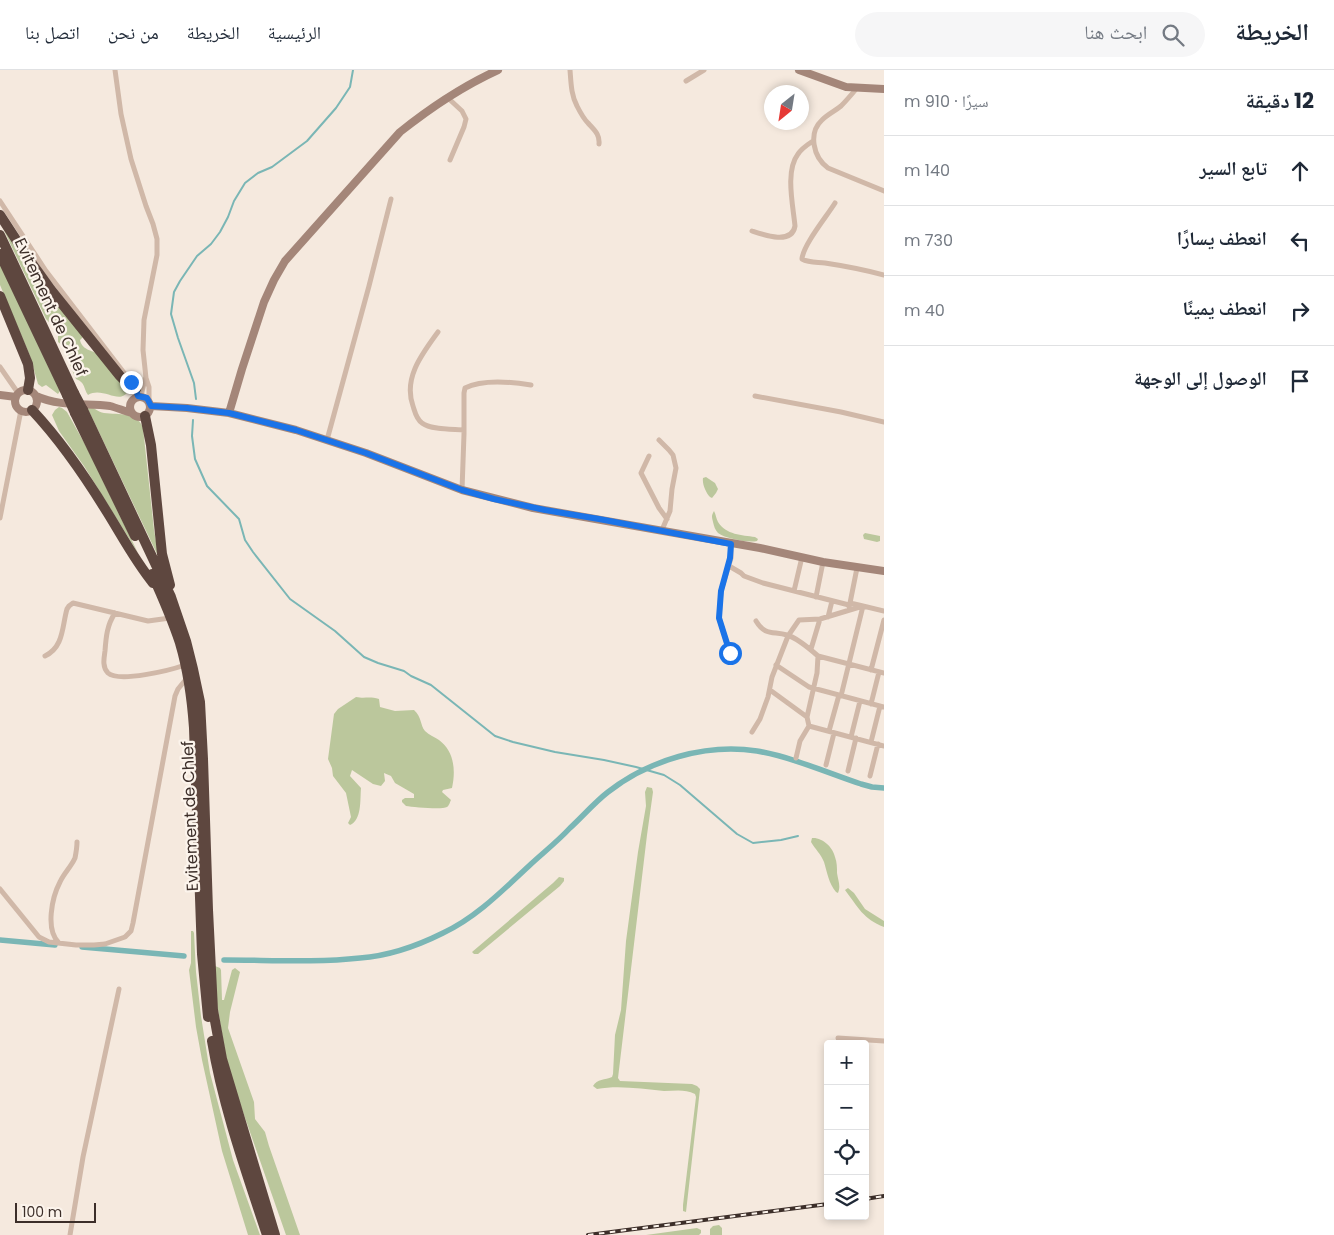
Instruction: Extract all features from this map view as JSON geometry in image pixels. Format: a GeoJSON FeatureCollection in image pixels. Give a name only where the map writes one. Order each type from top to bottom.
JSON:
{"type":"FeatureCollection","features":[{"type":"Feature","properties":{"kind":"highway"},"geometry":{"type":"LineString","coordinates":[[0,215],[57,298],[137,395]]}},
{"type":"Feature","properties":{"kind":"highway","name":"Evitement de Chlef"},"geometry":{"type":"LineString","coordinates":[[0,235],[71,394]]}},
{"type":"Feature","properties":{"kind":"highway","name":"Evitement de Chlef"},"geometry":{"type":"LineString","coordinates":[[0,254],[71,394]]}},
{"type":"Feature","properties":{"kind":"highway"},"geometry":{"type":"LineString","coordinates":[[0,296],[28,364],[30,378],[25,394]]}},
{"type":"Feature","properties":{"kind":"highway"},"geometry":{"type":"LineString","coordinates":[[71,394],[79,411]]}},
{"type":"Feature","properties":{"kind":"highway"},"geometry":{"type":"LineString","coordinates":[[34,409],[76,464],[140,566],[162,596]]}},
{"type":"Feature","properties":{"kind":"highway","name":"Evitement de Chlef"},"geometry":{"type":"LineString","coordinates":[[79,411],[162,596],[186,641],[200,702],[213,1010],[222,1059],[275,1235]]}},
{"type":"Feature","properties":{"kind":"highway","name":"Evitement de Chlef"},"geometry":{"type":"LineString","coordinates":[[79,411],[167,588],[188,677],[194,728],[201,946],[206,1004],[223,1094],[267,1235]]}},
{"type":"Feature","properties":{"kind":"highway"},"geometry":{"type":"LineString","coordinates":[[145,416],[151,446],[162,554],[174,616]]}},
{"type":"Feature","properties":{"kind":"main road"},"geometry":{"type":"LineString","coordinates":[[229,413],[264,302],[285,261],[400,132],[448,98],[498,70]]}},
{"type":"Feature","properties":{"kind":"main road"},"geometry":{"type":"LineString","coordinates":[[799,70],[841,85],[857,88],[884,88]]}},
{"type":"Feature","properties":{"kind":"main road"},"geometry":{"type":"LineString","coordinates":[[0,395],[25,394],[60,403],[110,406],[122,404],[137,395]]}},
{"type":"Feature","properties":{"kind":"main road"},"geometry":{"type":"LineString","coordinates":[[25,394],[37,402],[34,409]]}},
{"type":"Feature","properties":{"kind":"main road"},"geometry":{"type":"LineString","coordinates":[[25,394],[16,406],[26,412],[60,403]]}},
{"type":"Feature","properties":{"kind":"main road"},"geometry":{"type":"LineString","coordinates":[[137,395],[150,403],[229,413],[296,430],[366,453],[462,490],[545,510],[760,548],[823,562],[884,571]]}},
{"type":"Feature","properties":{"kind":"main road"},"geometry":{"type":"LineString","coordinates":[[132,413],[130,408],[137,395]]}},
{"type":"Feature","properties":{"kind":"main road"},"geometry":{"type":"LineString","coordinates":[[110,406],[139,417],[145,416],[149,412],[150,403]]}},
{"type":"Feature","properties":{"kind":"street"},"geometry":{"type":"LineString","coordinates":[[115,70],[131,158],[153,224],[156,239],[157,255],[144,320],[143,350],[150,403]]}},
{"type":"Feature","properties":{"kind":"street"},"geometry":{"type":"LineString","coordinates":[[570,70],[576,105],[587,122],[598,134],[599,144]]}},
{"type":"Feature","properties":{"kind":"street"},"geometry":{"type":"LineString","coordinates":[[686,81],[704,70]]}},
{"type":"Feature","properties":{"kind":"street"},"geometry":{"type":"LineString","coordinates":[[857,88],[840,106],[821,120],[813,141],[817,155],[824,165],[836,172],[884,190]]}},
{"type":"Feature","properties":{"kind":"street"},"geometry":{"type":"LineString","coordinates":[[448,98],[462,111],[466,119],[450,160]]}},
{"type":"Feature","properties":{"kind":"street"},"geometry":{"type":"LineString","coordinates":[[752,232],[771,236],[787,236],[793,233],[795,226],[791,171],[796,156],[813,141]]}},
{"type":"Feature","properties":{"kind":"street"},"geometry":{"type":"LineString","coordinates":[[327,440],[391,199]]}},
{"type":"Feature","properties":{"kind":"street"},"geometry":{"type":"LineString","coordinates":[[0,201],[46,271],[131,382],[137,395]]}},
{"type":"Feature","properties":{"kind":"street"},"geometry":{"type":"LineString","coordinates":[[835,203],[809,241],[802,259],[807,262],[831,264],[884,275]]}},
{"type":"Feature","properties":{"kind":"street"},"geometry":{"type":"LineString","coordinates":[[438,332],[425,350],[413,373],[410,387],[412,402],[416,416],[422,424],[464,430]]}},
{"type":"Feature","properties":{"kind":"street"},"geometry":{"type":"LineString","coordinates":[[0,367],[25,394]]}},
{"type":"Feature","properties":{"kind":"street"},"geometry":{"type":"LineString","coordinates":[[137,395],[146,378]]}},
{"type":"Feature","properties":{"kind":"street"},"geometry":{"type":"LineString","coordinates":[[462,490],[464,393],[466,387],[504,382],[531,385]]}},
{"type":"Feature","properties":{"kind":"street"},"geometry":{"type":"LineString","coordinates":[[755,396],[884,422]]}},
{"type":"Feature","properties":{"kind":"street"},"geometry":{"type":"LineString","coordinates":[[0,518],[21,410]]}},
{"type":"Feature","properties":{"kind":"street"},"geometry":{"type":"LineString","coordinates":[[659,440],[673,455],[676,468],[671,504],[662,530]]}},
{"type":"Feature","properties":{"kind":"street"},"geometry":{"type":"LineString","coordinates":[[649,456],[641,473],[658,508],[667,519]]}},
{"type":"Feature","properties":{"kind":"street"},"geometry":{"type":"LineString","coordinates":[[730,653],[719,618],[721,591],[729,566],[731,544]]}},
{"type":"Feature","properties":{"kind":"street"},"geometry":{"type":"LineString","coordinates":[[794,591],[802,557]]}},
{"type":"Feature","properties":{"kind":"street"},"geometry":{"type":"LineString","coordinates":[[816,597],[823,562]]}},
{"type":"Feature","properties":{"kind":"street"},"geometry":{"type":"LineString","coordinates":[[729,566],[744,576],[794,591],[849,606],[863,606],[884,611]]}},
{"type":"Feature","properties":{"kind":"street"},"geometry":{"type":"LineString","coordinates":[[849,606],[857,568]]}},
{"type":"Feature","properties":{"kind":"street"},"geometry":{"type":"LineString","coordinates":[[828,617],[832,601]]}},
{"type":"Feature","properties":{"kind":"street"},"geometry":{"type":"LineString","coordinates":[[45,656],[57,647],[70,604],[76,603],[148,621],[174,616]]}},
{"type":"Feature","properties":{"kind":"street"},"geometry":{"type":"LineString","coordinates":[[752,732],[760,719],[776,665],[788,636],[799,620],[828,617],[849,606]]}},
{"type":"Feature","properties":{"kind":"street"},"geometry":{"type":"LineString","coordinates":[[826,764],[840,695],[863,606]]}},
{"type":"Feature","properties":{"kind":"street"},"geometry":{"type":"LineString","coordinates":[[115,613],[109,623],[106,637],[104,666],[108,673],[115,676],[148,674],[185,666]]}},
{"type":"Feature","properties":{"kind":"street"},"geometry":{"type":"LineString","coordinates":[[810,649],[820,619]]}},
{"type":"Feature","properties":{"kind":"street"},"geometry":{"type":"LineString","coordinates":[[871,670],[884,620]]}},
{"type":"Feature","properties":{"kind":"street"},"geometry":{"type":"LineString","coordinates":[[756,621],[768,633],[788,636],[818,656],[882,673],[871,704]]}},
{"type":"Feature","properties":{"kind":"street"},"geometry":{"type":"LineString","coordinates":[[796,758],[800,741],[809,726],[807,717],[817,673],[818,656]]}},
{"type":"Feature","properties":{"kind":"street"},"geometry":{"type":"LineString","coordinates":[[776,665],[809,688],[882,707],[871,742]]}},
{"type":"Feature","properties":{"kind":"street"},"geometry":{"type":"LineString","coordinates":[[0,888],[39,936],[46,941],[94,945],[105,944],[125,937],[131,931],[175,696],[188,677]]}},
{"type":"Feature","properties":{"kind":"street"},"geometry":{"type":"LineString","coordinates":[[770,690],[807,717]]}},
{"type":"Feature","properties":{"kind":"street"},"geometry":{"type":"LineString","coordinates":[[848,770],[860,701]]}},
{"type":"Feature","properties":{"kind":"street"},"geometry":{"type":"LineString","coordinates":[[809,726],[881,745],[870,776]]}},
{"type":"Feature","properties":{"kind":"street"},"geometry":{"type":"LineString","coordinates":[[59,943],[52,930],[53,903],[59,883],[76,856],[77,842]]}},
{"type":"Feature","properties":{"kind":"street"},"geometry":{"type":"LineString","coordinates":[[70,1235],[83,1156],[119,989]]}},
{"type":"Feature","properties":{"kind":"street"},"geometry":{"type":"LineString","coordinates":[[838,1038],[884,1041]]}},
{"type":"Feature","properties":{"kind":"green space"},"geometry":{"type":"Polygon","coordinates":[[[0,222],[83,337],[80,340],[81,344],[101,356],[108,364],[128,391],[125,395],[120,397],[94,393],[88,395],[83,384],[76,379],[67,349],[58,342],[58,324],[49,322],[46,319],[0,222]]]}},
{"type":"Feature","properties":{"kind":"green space"},"geometry":{"type":"Polygon","coordinates":[[[0,264],[60,391],[58,394],[46,385],[42,387],[38,384],[30,356],[0,285],[0,264]]]}},
{"type":"Feature","properties":{"kind":"green space"},"geometry":{"type":"Polygon","coordinates":[[[89,405],[98,411],[132,416],[143,428],[154,530],[159,558],[87,407],[89,405]]]}},
{"type":"Feature","properties":{"kind":"green space"},"geometry":{"type":"Polygon","coordinates":[[[59,407],[67,412],[86,446],[138,553],[84,466],[59,431],[52,415],[59,407]]]}},
{"type":"Feature","properties":{"kind":"green space"},"geometry":{"type":"Polygon","coordinates":[[[706,477],[715,483],[718,489],[712,498],[704,486],[703,478],[706,477]]]}},
{"type":"Feature","properties":{"kind":"green space"},"geometry":{"type":"Polygon","coordinates":[[[714,511],[718,522],[725,530],[735,534],[755,537],[758,539],[757,541],[738,540],[718,533],[712,518],[714,511]]]}},
{"type":"Feature","properties":{"kind":"green space"},"geometry":{"type":"Polygon","coordinates":[[[865,533],[880,536],[880,541],[864,539],[863,535],[865,533]]]}},
{"type":"Feature","properties":{"kind":"green space"},"geometry":{"type":"Polygon","coordinates":[[[356,697],[379,699],[380,707],[395,711],[414,710],[425,731],[444,744],[451,755],[454,768],[452,788],[442,792],[451,800],[448,806],[434,808],[406,806],[402,800],[414,798],[414,794],[395,783],[391,776],[384,773],[385,781],[381,786],[373,784],[352,770],[350,776],[361,788],[360,804],[357,819],[350,825],[348,823],[351,817],[346,793],[333,776],[328,759],[334,714],[338,709],[356,697]]]}},
{"type":"Feature","properties":{"kind":"green space"},"geometry":{"type":"Polygon","coordinates":[[[647,787],[652,788],[653,792],[618,1078],[620,1081],[692,1084],[700,1089],[686,1212],[683,1211],[683,1205],[695,1094],[684,1091],[614,1087],[597,1089],[593,1086],[599,1081],[612,1077],[613,1074],[615,1035],[621,1010],[626,941],[646,806],[645,792],[647,787]]]}},
{"type":"Feature","properties":{"kind":"green space"},"geometry":{"type":"Polygon","coordinates":[[[812,838],[823,841],[834,853],[837,863],[838,893],[830,882],[823,859],[811,842],[812,838]]]}},
{"type":"Feature","properties":{"kind":"green space"},"geometry":{"type":"Polygon","coordinates":[[[559,877],[564,878],[560,886],[478,954],[472,952],[553,883],[559,877]]]}},
{"type":"Feature","properties":{"kind":"green space"},"geometry":{"type":"Polygon","coordinates":[[[848,888],[854,893],[865,909],[884,921],[884,927],[861,912],[845,890],[848,888]]]}},
{"type":"Feature","properties":{"kind":"green space"},"geometry":{"type":"Polygon","coordinates":[[[191,931],[194,933],[201,1016],[210,1073],[233,1160],[260,1235],[248,1235],[222,1151],[196,1027],[189,970],[191,963],[191,931]]]}},
{"type":"Feature","properties":{"kind":"green space"},"geometry":{"type":"Polygon","coordinates":[[[215,966],[221,970],[222,1000],[224,1000],[232,970],[235,968],[240,972],[228,1028],[254,1102],[255,1119],[265,1132],[300,1235],[286,1235],[228,1069],[217,1004],[215,966]]]}},
{"type":"Feature","properties":{"kind":"green space"},"geometry":{"type":"Polygon","coordinates":[[[719,1225],[722,1228],[722,1235],[710,1235],[710,1229],[713,1226],[719,1225]]]}},
{"type":"Feature","properties":{"kind":"green space"},"geometry":{"type":"Polygon","coordinates":[[[697,1228],[701,1230],[699,1235],[646,1235],[697,1228]]]}},
{"type":"Feature","properties":{"kind":"waterway"},"geometry":{"type":"LineString","coordinates":[[196,399],[194,383],[171,314],[174,292],[197,256],[211,244],[220,232],[234,201],[245,183],[258,173],[272,167],[307,141],[336,108],[350,87],[353,70]]}},
{"type":"Feature","properties":{"kind":"waterway"},"geometry":{"type":"LineString","coordinates":[[193,420],[192,436],[195,459],[207,486],[239,519],[245,540],[253,552],[290,599],[335,631],[364,657],[404,671],[431,685],[495,736],[555,752],[604,760],[664,775],[680,785],[737,834],[753,843],[798,836]]}},
{"type":"Feature","properties":{"kind":"waterway"},"geometry":{"type":"LineString","coordinates":[[224,960],[343,960],[371,957],[402,950],[433,938],[467,919],[490,902],[608,792],[641,771],[679,756],[718,750],[738,749],[757,751],[797,761],[861,784],[884,788]]}},
{"type":"Feature","properties":{"kind":"waterway"},"geometry":{"type":"LineString","coordinates":[[0,940],[55,945]]}},
{"type":"Feature","properties":{"kind":"waterway"},"geometry":{"type":"LineString","coordinates":[[82,947],[184,956]]}},
{"type":"Feature","properties":{"kind":"railway"},"geometry":{"type":"LineString","coordinates":[[869,1198],[884,1196]]}},
{"type":"Feature","properties":{"kind":"railway"},"geometry":{"type":"LineString","coordinates":[[588,1235],[824,1205]]}},
{"type":"Feature","properties":{"kind":"route"},"geometry":{"type":"LineString","coordinates":[[131,382],[138,396],[147,398],[151,406],[229,413],[296,430],[366,453],[439,482],[494,499],[731,544],[729,566],[721,591],[719,618],[730,653]]}}]}
